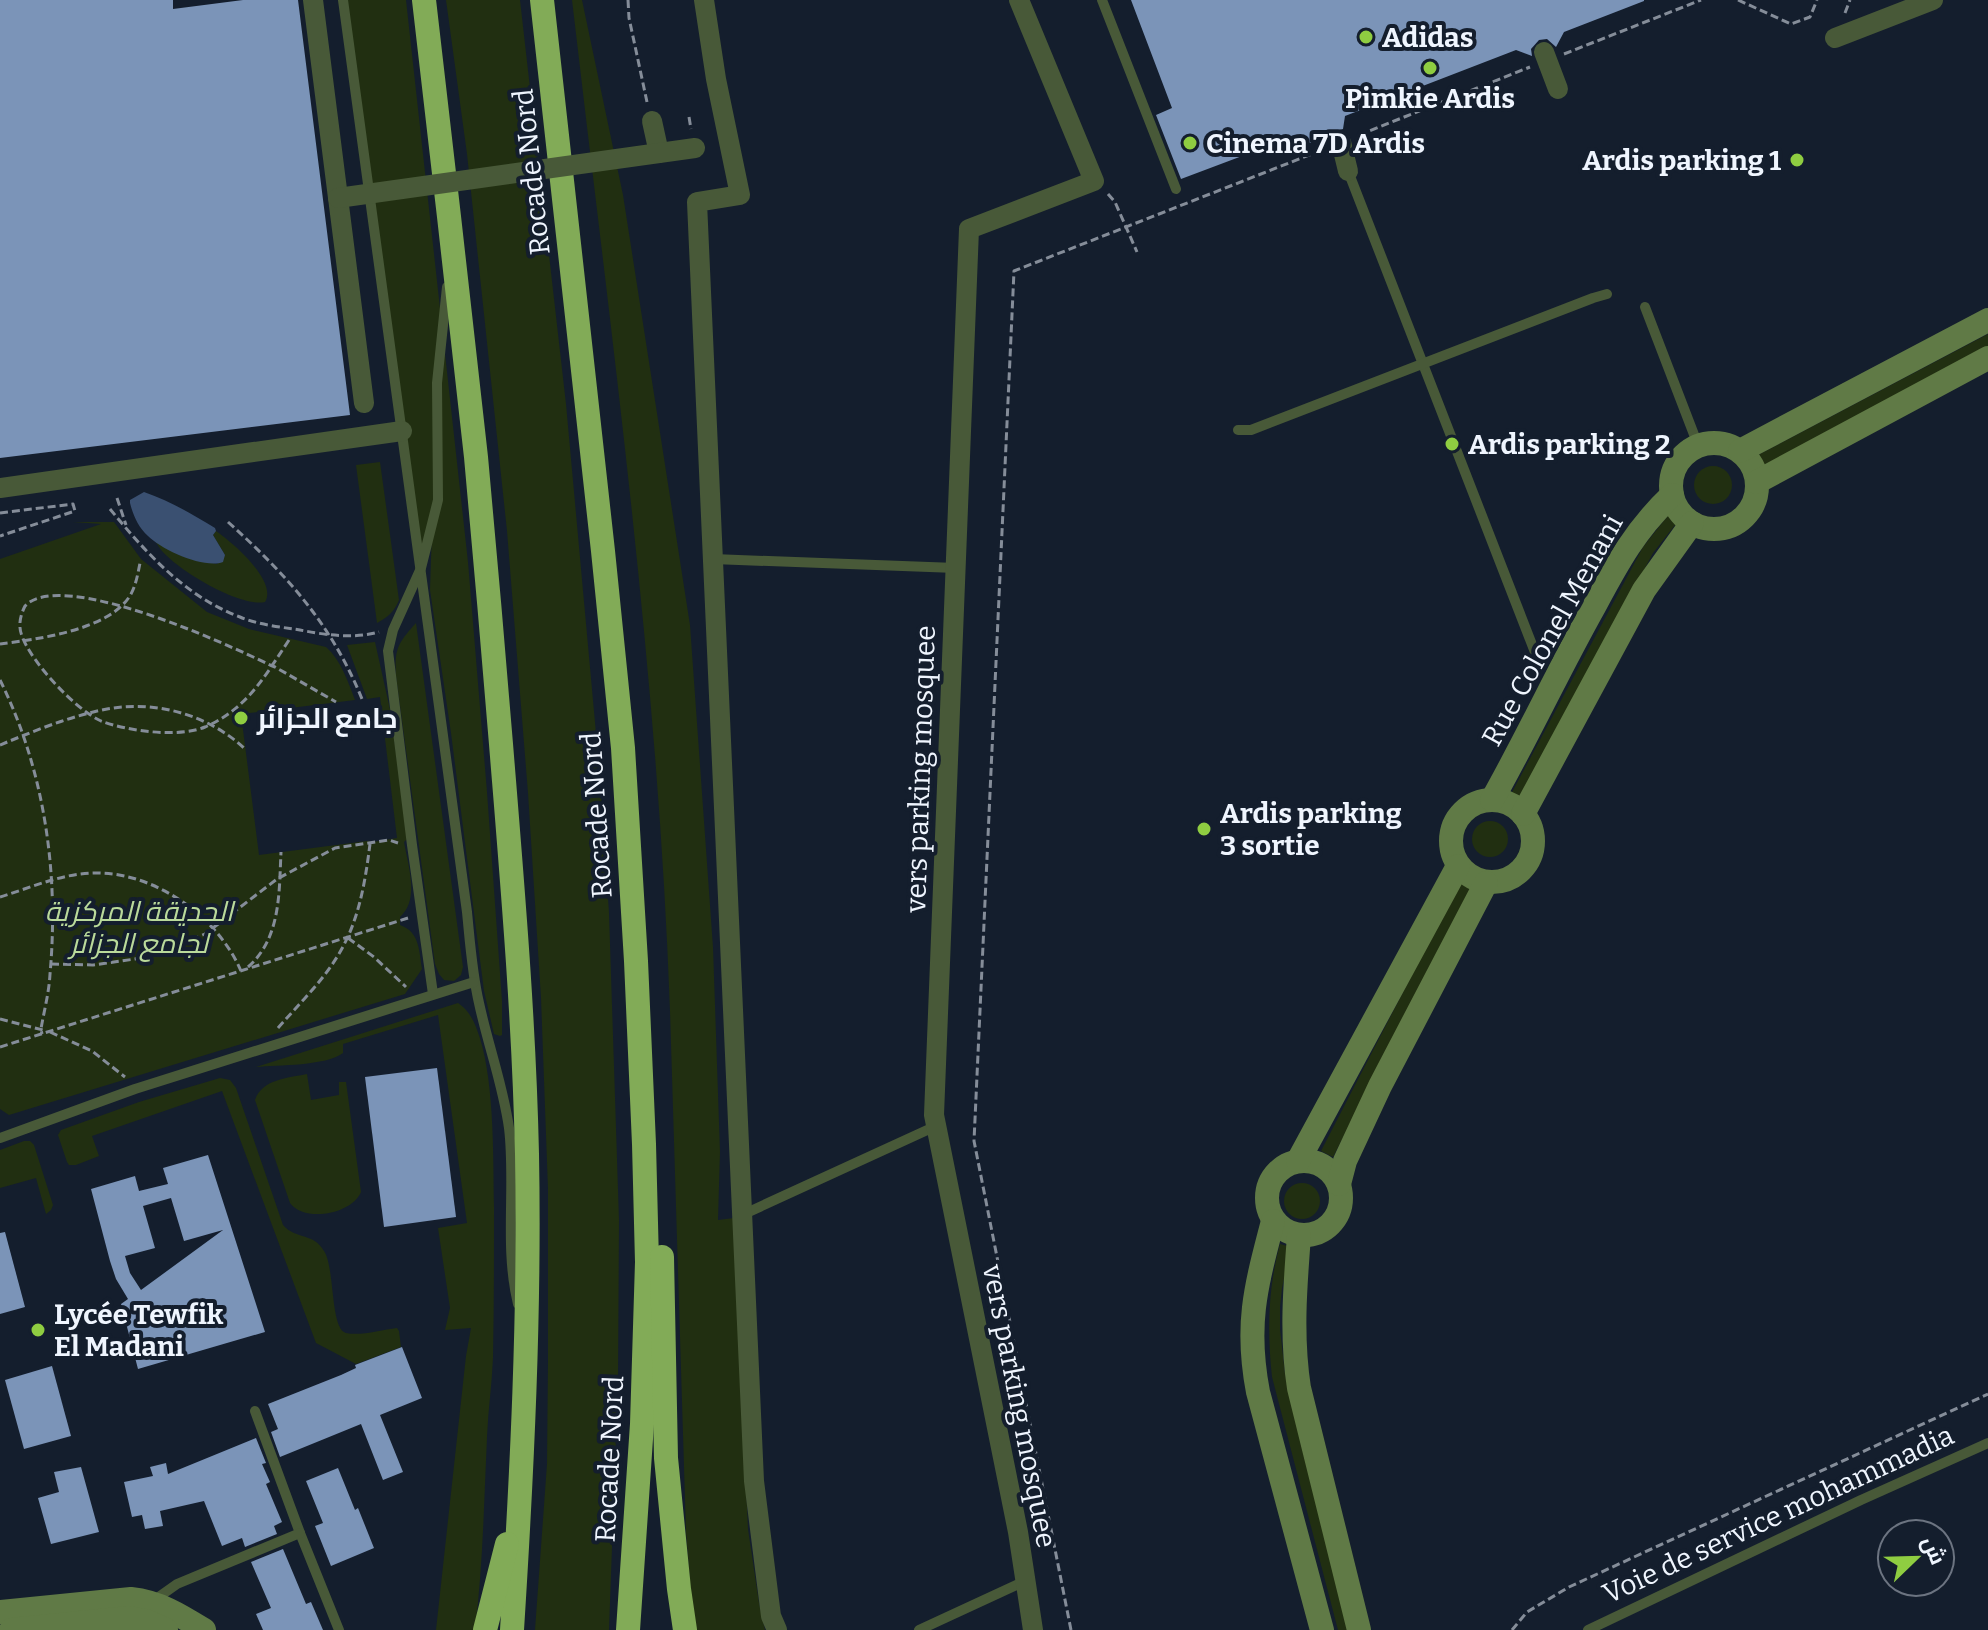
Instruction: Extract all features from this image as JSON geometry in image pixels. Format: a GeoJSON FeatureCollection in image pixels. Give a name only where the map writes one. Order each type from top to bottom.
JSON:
{"type":"FeatureCollection","features":[{"type":"Feature","properties":{"kind":"highway"},"geometry":{"type":"LineString","coordinates":[[424,0],[479,497],[512,871],[527,1154],[526,1330],[512,1630]]}},
{"type":"Feature","properties":{"kind":"highway","name":"Rocade Nord"},"geometry":{"type":"LineString","coordinates":[[543,5],[623,748],[636,961],[647,1262],[642,1424],[628,1630]]}},
{"type":"Feature","properties":{"kind":"highway"},"geometry":{"type":"LineString","coordinates":[[623,748],[638,823],[651,983],[660,1148],[672,1630]]}},
{"type":"Feature","properties":{"kind":"highway"},"geometry":{"type":"LineString","coordinates":[[485,1630],[520,1504]]}},
{"type":"Feature","properties":{"kind":"highway"},"geometry":{"type":"LineString","coordinates":[[669,1504],[685,1630]]}},
{"type":"Feature","properties":{"kind":"street"},"geometry":{"type":"LineString","coordinates":[[313,0],[364,403]]}},
{"type":"Feature","properties":{"kind":"street"},"geometry":{"type":"LineString","coordinates":[[704,0],[716,79],[740,195],[697,202],[754,1481],[771,1616],[777,1630]]}},
{"type":"Feature","properties":{"kind":"street"},"geometry":{"type":"LineString","coordinates":[[1019,0],[1094,181]]}},
{"type":"Feature","properties":{"kind":"street"},"geometry":{"type":"LineString","coordinates":[[1835,38],[1933,0]]}},
{"type":"Feature","properties":{"kind":"street"},"geometry":{"type":"LineString","coordinates":[[1546,56],[1558,89]]}},
{"type":"Feature","properties":{"kind":"street"},"geometry":{"type":"LineString","coordinates":[[652,121],[659,153]]}},
{"type":"Feature","properties":{"kind":"street"},"geometry":{"type":"LineString","coordinates":[[1341,142],[1348,171]]}},
{"type":"Feature","properties":{"kind":"street"},"geometry":{"type":"LineString","coordinates":[[338,198],[695,148]]}},
{"type":"Feature","properties":{"kind":"street","name":"vers parking mosquee"},"geometry":{"type":"LineString","coordinates":[[1033,1630],[1018,1532],[934,1115],[969,229],[1094,181]]}},
{"type":"Feature","properties":{"kind":"street"},"geometry":{"type":"LineString","coordinates":[[1740,451],[1988,320]]}},
{"type":"Feature","properties":{"kind":"street"},"geometry":{"type":"LineString","coordinates":[[1757,482],[1988,358]]}},
{"type":"Feature","properties":{"kind":"street"},"geometry":{"type":"LineString","coordinates":[[0,488],[402,431]]}},
{"type":"Feature","properties":{"kind":"street"},"geometry":{"type":"LineString","coordinates":[[1713,442],[1727,444],[1740,451],[1749,460],[1757,482],[1751,508],[1731,525],[1718,529],[1692,523],[1683,515],[1672,495],[1673,471],[1679,460],[1698,445],[1713,442]]}},
{"type":"Feature","properties":{"kind":"street","name":"Rue Colonel Menani"},"geometry":{"type":"LineString","coordinates":[[1492,800],[1618,563],[1638,532],[1672,495]]}},
{"type":"Feature","properties":{"kind":"street"},"geometry":{"type":"LineString","coordinates":[[1523,814],[1644,590],[1692,523]]}},
{"type":"Feature","properties":{"kind":"street"},"geometry":{"type":"LineString","coordinates":[[1482,801],[1503,801],[1523,814],[1531,827],[1534,843],[1531,858],[1515,877],[1501,883],[1486,883],[1469,876],[1458,866],[1452,852],[1451,835],[1456,820],[1468,808],[1482,801]]}},
{"type":"Feature","properties":{"kind":"street"},"geometry":{"type":"LineString","coordinates":[[1298,1161],[1458,866]]}},
{"type":"Feature","properties":{"kind":"street"},"geometry":{"type":"LineString","coordinates":[[1339,1184],[1324,1166],[1310,1161],[1286,1165],[1270,1181],[1266,1195],[1273,1221],[1283,1230],[1299,1236],[1313,1235],[1326,1229],[1335,1219],[1339,1211],[1339,1184],[1345,1161],[1380,1086],[1486,883]]}},
{"type":"Feature","properties":{"kind":"street"},"geometry":{"type":"LineString","coordinates":[[1273,1221],[1254,1301],[1251,1331],[1253,1363],[1258,1392],[1322,1630]]}},
{"type":"Feature","properties":{"kind":"street"},"geometry":{"type":"LineString","coordinates":[[1299,1236],[1293,1319],[1294,1358],[1359,1630]]}},
{"type":"Feature","properties":{"kind":"street"},"geometry":{"type":"LineString","coordinates":[[0,1612],[131,1599],[169,1609],[204,1630]]}},
{"type":"Feature","properties":{"kind":"street"},"geometry":{"type":"LineString","coordinates":[[11,1630],[129,1618],[166,1630]]}},
{"type":"Feature","properties":{"kind":"lane"},"geometry":{"type":"LineString","coordinates":[[343,0],[465,896],[474,982],[507,1112],[511,1252],[515,1289],[526,1330]]}},
{"type":"Feature","properties":{"kind":"lane"},"geometry":{"type":"LineString","coordinates":[[1102,0],[1176,189]]}},
{"type":"Feature","properties":{"kind":"lane"},"geometry":{"type":"LineString","coordinates":[[1348,171],[1538,660]]}},
{"type":"Feature","properties":{"kind":"lane"},"geometry":{"type":"LineString","coordinates":[[433,994],[388,651],[390,636],[421,568],[438,500],[437,383],[451,234]]}},
{"type":"Feature","properties":{"kind":"lane"},"geometry":{"type":"LineString","coordinates":[[1238,430],[1251,430],[1607,294]]}},
{"type":"Feature","properties":{"kind":"lane"},"geometry":{"type":"LineString","coordinates":[[1645,307],[1698,445]]}},
{"type":"Feature","properties":{"kind":"lane"},"geometry":{"type":"LineString","coordinates":[[713,559],[956,568]]}},
{"type":"Feature","properties":{"kind":"lane"},"geometry":{"type":"LineString","coordinates":[[385,630],[398,622]]}},
{"type":"Feature","properties":{"kind":"lane"},"geometry":{"type":"LineString","coordinates":[[1,1135],[135,1089],[474,982]]}},
{"type":"Feature","properties":{"kind":"lane"},"geometry":{"type":"LineString","coordinates":[[742,1215],[936,1126]]}},
{"type":"Feature","properties":{"kind":"lane"},"geometry":{"type":"LineString","coordinates":[[255,1411],[339,1630]]}},
{"type":"Feature","properties":{"kind":"lane","name":"Voie de service mohammadia"},"geometry":{"type":"LineString","coordinates":[[1588,1630],[1988,1443]]}},
{"type":"Feature","properties":{"kind":"lane"},"geometry":{"type":"LineString","coordinates":[[151,1602],[177,1584],[300,1533]]}},
{"type":"Feature","properties":{"kind":"lane"},"geometry":{"type":"LineString","coordinates":[[919,1630],[1025,1581]]}},
{"type":"Feature","properties":{"kind":"path"},"geometry":{"type":"LineString","coordinates":[[628,0],[629,18],[652,121]]}},
{"type":"Feature","properties":{"kind":"path"},"geometry":{"type":"LineString","coordinates":[[1071,1630],[974,1141],[1014,271],[1341,142],[1546,56],[1701,0]]}},
{"type":"Feature","properties":{"kind":"path"},"geometry":{"type":"LineString","coordinates":[[1738,0],[1791,24],[1810,17],[1817,0]]}},
{"type":"Feature","properties":{"kind":"path"},"geometry":{"type":"LineString","coordinates":[[1094,181],[1115,202],[1137,252]]}},
{"type":"Feature","properties":{"kind":"path"},"geometry":{"type":"LineString","coordinates":[[117,498],[128,530]]}},
{"type":"Feature","properties":{"kind":"path"},"geometry":{"type":"LineString","coordinates":[[0,513],[73,504],[75,511],[0,536]]}},
{"type":"Feature","properties":{"kind":"path"},"geometry":{"type":"LineString","coordinates":[[110,509],[158,563],[190,590],[242,619],[318,634],[367,635],[385,630]]}},
{"type":"Feature","properties":{"kind":"path"},"geometry":{"type":"LineString","coordinates":[[228,522],[269,560],[330,634],[362,699]]}},
{"type":"Feature","properties":{"kind":"path"},"geometry":{"type":"LineString","coordinates":[[0,644],[58,634],[104,617],[121,606],[133,590],[140,563]]}},
{"type":"Feature","properties":{"kind":"path"},"geometry":{"type":"LineString","coordinates":[[289,640],[272,666],[253,693],[225,716],[204,727],[186,731],[143,730],[113,725],[88,713],[60,689],[32,654],[20,625],[28,602],[50,595],[76,595],[121,606],[206,636],[272,666],[336,702]]}},
{"type":"Feature","properties":{"kind":"path"},"geometry":{"type":"LineString","coordinates":[[0,680],[24,735],[45,816],[53,900],[51,964],[42,1032]]}},
{"type":"Feature","properties":{"kind":"path"},"geometry":{"type":"LineString","coordinates":[[0,745],[88,713],[116,707],[191,715],[225,732],[246,750]]}},
{"type":"Feature","properties":{"kind":"path"},"geometry":{"type":"LineString","coordinates":[[51,964],[93,965],[169,950],[214,928],[280,878],[335,848],[389,840],[412,845]]}},
{"type":"Feature","properties":{"kind":"path"},"geometry":{"type":"LineString","coordinates":[[259,1049],[317,985],[348,938],[362,897],[370,844]]}},
{"type":"Feature","properties":{"kind":"path"},"geometry":{"type":"LineString","coordinates":[[243,970],[262,952],[271,934],[278,906],[281,852]]}},
{"type":"Feature","properties":{"kind":"path"},"geometry":{"type":"LineString","coordinates":[[0,897],[51,881],[95,873],[126,876],[170,895],[199,914],[214,928],[243,970]]}},
{"type":"Feature","properties":{"kind":"path"},"geometry":{"type":"LineString","coordinates":[[0,1047],[421,914]]}},
{"type":"Feature","properties":{"kind":"path"},"geometry":{"type":"LineString","coordinates":[[348,938],[381,963],[418,999]]}},
{"type":"Feature","properties":{"kind":"path"},"geometry":{"type":"LineString","coordinates":[[0,1019],[42,1032]]}},
{"type":"Feature","properties":{"kind":"path"},"geometry":{"type":"LineString","coordinates":[[49,1031],[106,1061],[135,1089]]}},
{"type":"Feature","properties":{"kind":"path"},"geometry":{"type":"LineString","coordinates":[[1512,1630],[1527,1612],[1569,1587],[1988,1394]]}},
{"type":"Feature","properties":{"kind":"green space"},"geometry":{"type":"Polygon","coordinates":[[[343,0],[406,0],[468,562],[502,1001],[500,1036],[494,1034],[484,991],[430,590],[432,529],[421,568],[343,0]]]}},
{"type":"Feature","properties":{"kind":"green space"},"geometry":{"type":"Polygon","coordinates":[[[446,0],[520,0],[566,404],[600,777],[609,913],[619,1220],[618,1381],[609,1630],[535,1630],[547,1464],[548,1360],[548,1189],[541,998],[507,531],[467,154],[446,0]]]}},
{"type":"Feature","properties":{"kind":"green space"},"geometry":{"type":"Polygon","coordinates":[[[572,0],[582,0],[623,195],[690,625],[713,947],[720,1152],[718,1220],[734,1218],[748,1529],[765,1630],[697,1630],[692,1607],[686,1532],[670,1011],[655,757],[631,504],[572,0]]]}},
{"type":"Feature","properties":{"kind":"green space"},"geometry":{"type":"Polygon","coordinates":[[[1988,334],[1988,348],[1764,466],[1758,455],[1988,334]]]}},
{"type":"Feature","properties":{"kind":"green space"},"geometry":{"type":"Polygon","coordinates":[[[380,462],[399,600],[390,614],[377,623],[356,465],[380,462]]]}},
{"type":"Feature","properties":{"kind":"green space"},"geometry":{"type":"Polygon","coordinates":[[[1713,466],[1727,471],[1732,485],[1727,499],[1713,504],[1699,499],[1694,485],[1699,471],[1713,466]]]}},
{"type":"Feature","properties":{"kind":"green space"},"geometry":{"type":"Polygon","coordinates":[[[1670,513],[1679,520],[1653,553],[1521,800],[1511,794],[1643,547],[1670,513]]]}},
{"type":"Feature","properties":{"kind":"green space","name":"الحديقة المركزية لجامع الجزائر"},"geometry":{"type":"Polygon","coordinates":[[[73,522],[114,522],[141,559],[207,612],[249,629],[326,647],[340,665],[355,700],[241,714],[259,855],[397,838],[380,697],[367,699],[347,645],[375,642],[391,714],[411,882],[410,901],[400,917],[400,925],[415,937],[422,969],[405,994],[9,1115],[0,1109],[0,559],[101,524],[73,522]]]}},
{"type":"Feature","properties":{"kind":"green space"},"geometry":{"type":"Polygon","coordinates":[[[216,531],[242,553],[259,573],[267,593],[265,602],[239,598],[205,583],[174,562],[156,542],[191,559],[217,564],[225,555],[213,535],[216,531]]]}},
{"type":"Feature","properties":{"kind":"green space"},"geometry":{"type":"Polygon","coordinates":[[[416,623],[463,967],[461,975],[454,981],[444,980],[435,964],[396,676],[398,647],[416,623]]]}},
{"type":"Feature","properties":{"kind":"green space"},"geometry":{"type":"Polygon","coordinates":[[[1490,821],[1503,826],[1508,839],[1503,852],[1490,857],[1477,852],[1472,839],[1477,826],[1490,821]]]}},
{"type":"Feature","properties":{"kind":"green space"},"geometry":{"type":"Polygon","coordinates":[[[1461,880],[1473,886],[1333,1157],[1321,1151],[1461,880]]]}},
{"type":"Feature","properties":{"kind":"green space"},"geometry":{"type":"Polygon","coordinates":[[[458,1003],[476,1027],[490,1091],[494,1207],[493,1358],[475,1630],[436,1630],[471,1328],[445,1330],[450,1308],[438,1228],[467,1223],[438,1015],[343,1044],[343,1053],[325,1060],[256,1067],[458,1003]]]}},
{"type":"Feature","properties":{"kind":"green space"},"geometry":{"type":"Polygon","coordinates":[[[307,1074],[311,1100],[339,1095],[339,1082],[346,1082],[361,1192],[348,1206],[328,1213],[306,1213],[290,1203],[255,1100],[258,1093],[270,1084],[307,1074]]]}},
{"type":"Feature","properties":{"kind":"green space"},"geometry":{"type":"Polygon","coordinates":[[[220,1078],[230,1080],[236,1088],[283,1225],[293,1233],[315,1241],[324,1251],[341,1329],[346,1333],[358,1334],[397,1328],[401,1347],[356,1364],[316,1343],[222,1091],[92,1136],[99,1156],[76,1165],[67,1162],[58,1135],[61,1130],[220,1078]]]}},
{"type":"Feature","properties":{"kind":"green space"},"geometry":{"type":"Polygon","coordinates":[[[24,1141],[34,1145],[53,1205],[46,1214],[36,1178],[0,1188],[0,1150],[24,1141]]]}},
{"type":"Feature","properties":{"kind":"green space"},"geometry":{"type":"Polygon","coordinates":[[[1302,1183],[1314,1189],[1320,1201],[1314,1213],[1302,1219],[1290,1213],[1284,1201],[1290,1189],[1302,1183]]]}},
{"type":"Feature","properties":{"kind":"green space"},"geometry":{"type":"Polygon","coordinates":[[[1280,1244],[1291,1247],[1280,1307],[1285,1374],[1351,1630],[1338,1630],[1272,1377],[1270,1310],[1280,1244]]]}},
{"type":"Feature","properties":{"kind":"water"},"geometry":{"type":"Polygon","coordinates":[[[144,492],[215,528],[213,535],[225,555],[223,562],[195,561],[163,547],[148,536],[136,521],[130,503],[144,492]]]}},
{"type":"Feature","properties":{"kind":"building"},"geometry":{"type":"Polygon","coordinates":[[[0,0],[173,0],[173,9],[243,0],[298,0],[350,415],[0,458],[0,0]]]}},
{"type":"Feature","properties":{"kind":"building"},"geometry":{"type":"Polygon","coordinates":[[[1131,0],[1644,1],[1564,32],[1556,47],[1547,39],[1539,40],[1531,49],[1532,56],[1516,50],[1345,116],[1343,129],[1333,132],[1328,143],[1310,143],[1295,136],[1181,179],[1156,115],[1172,108],[1131,0]]]}},
{"type":"Feature","properties":{"kind":"building"},"geometry":{"type":"Polygon","coordinates":[[[437,1068],[456,1217],[384,1227],[365,1077],[437,1068]]]}},
{"type":"Feature","properties":{"kind":"building"},"geometry":{"type":"Polygon","coordinates":[[[208,1155],[265,1332],[138,1369],[121,1304],[128,1299],[116,1279],[91,1189],[135,1176],[139,1191],[168,1184],[163,1168],[208,1155]],[[171,1198],[143,1206],[155,1248],[125,1256],[130,1273],[141,1290],[223,1230],[184,1241],[171,1198]]]}},
{"type":"Feature","properties":{"kind":"building"},"geometry":{"type":"Polygon","coordinates":[[[5,1232],[25,1307],[0,1314],[0,1233],[5,1232]]]}},
{"type":"Feature","properties":{"kind":"building"},"geometry":{"type":"Polygon","coordinates":[[[402,1347],[422,1398],[380,1415],[403,1472],[383,1480],[361,1424],[280,1457],[271,1432],[278,1429],[268,1404],[402,1347]]]}},
{"type":"Feature","properties":{"kind":"building"},"geometry":{"type":"Polygon","coordinates":[[[52,1366],[71,1436],[24,1449],[5,1380],[52,1366]]]}},
{"type":"Feature","properties":{"kind":"building"},"geometry":{"type":"Polygon","coordinates":[[[256,1438],[266,1463],[262,1464],[270,1482],[266,1484],[282,1522],[274,1526],[277,1534],[245,1547],[242,1538],[222,1546],[204,1501],[160,1511],[163,1526],[145,1529],[142,1515],[132,1517],[124,1482],[153,1476],[150,1467],[166,1463],[168,1474],[256,1438]]]}},
{"type":"Feature","properties":{"kind":"building"},"geometry":{"type":"Polygon","coordinates":[[[81,1467],[99,1532],[51,1544],[38,1498],[59,1492],[54,1472],[81,1467]]]}},
{"type":"Feature","properties":{"kind":"building"},"geometry":{"type":"Polygon","coordinates":[[[338,1468],[374,1548],[331,1566],[315,1526],[323,1523],[306,1481],[338,1468]]]}},
{"type":"Feature","properties":{"kind":"building"},"geometry":{"type":"Polygon","coordinates":[[[283,1549],[306,1604],[311,1602],[323,1630],[263,1630],[256,1614],[271,1608],[251,1562],[283,1549]]]}},
{"type":"Feature","properties":{"kind":"place","name":"Adidas"},"geometry":{"type":"Point","coordinates":[1366,37]}},
{"type":"Feature","properties":{"kind":"place","name":"Pimkie Ardis"},"geometry":{"type":"Point","coordinates":[1430,68]}},
{"type":"Feature","properties":{"kind":"place","name":"Cinema 7D Ardis"},"geometry":{"type":"Point","coordinates":[1190,143]}},
{"type":"Feature","properties":{"kind":"place","name":"Ardis parking 1"},"geometry":{"type":"Point","coordinates":[1797,160]}},
{"type":"Feature","properties":{"kind":"place","name":"Ardis parking 2"},"geometry":{"type":"Point","coordinates":[1452,444]}},
{"type":"Feature","properties":{"kind":"place","name":"جامع الجزائر"},"geometry":{"type":"Point","coordinates":[241,718]}},
{"type":"Feature","properties":{"kind":"place","name":"Ardis parking 3 sortie"},"geometry":{"type":"Point","coordinates":[1204,829]}},
{"type":"Feature","properties":{"kind":"place","name":"Lycée Tewfik El Madani"},"geometry":{"type":"Point","coordinates":[38,1330]}}]}
